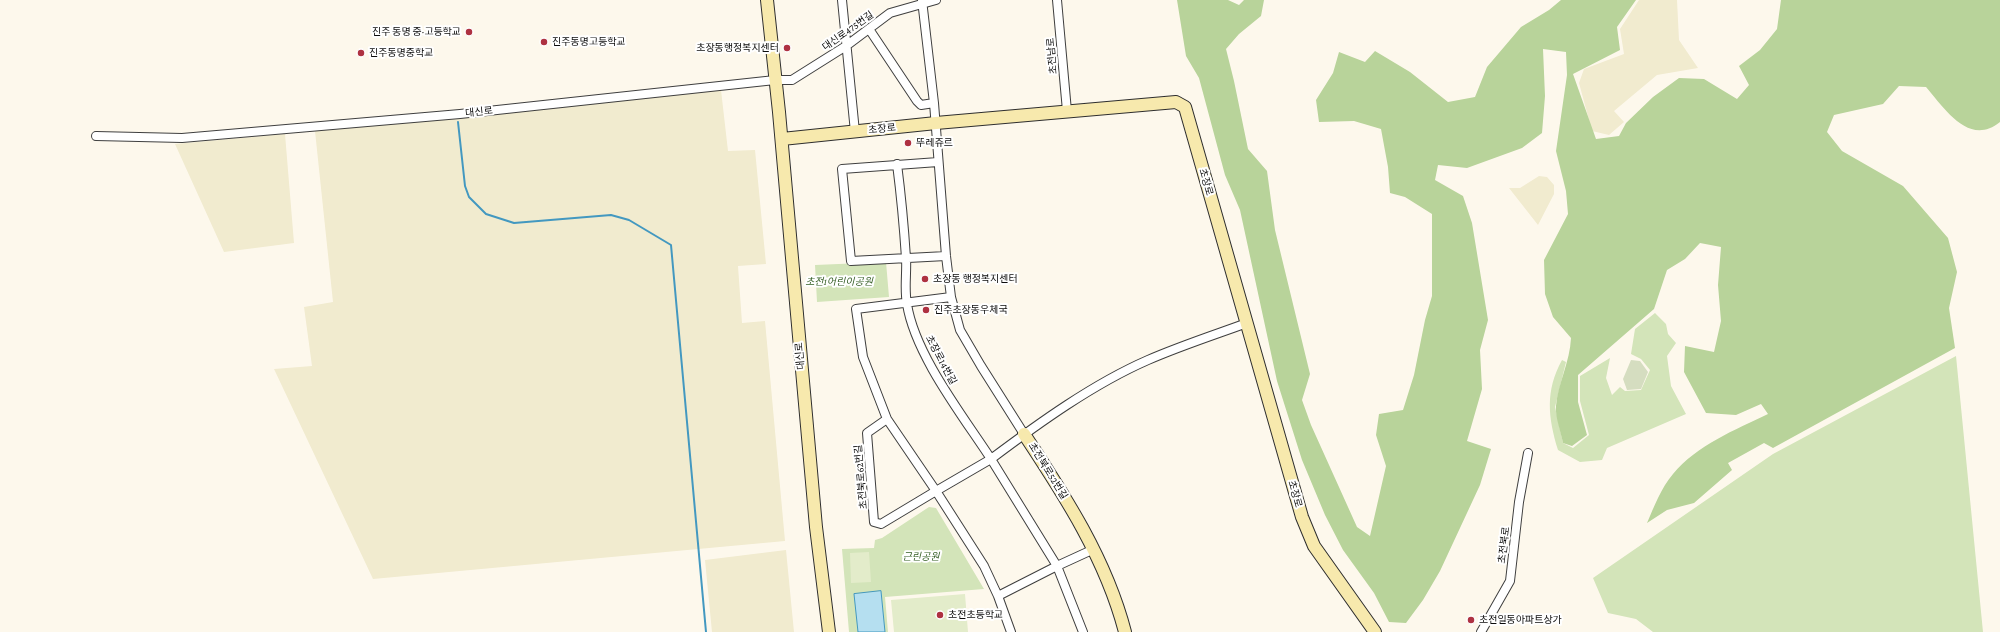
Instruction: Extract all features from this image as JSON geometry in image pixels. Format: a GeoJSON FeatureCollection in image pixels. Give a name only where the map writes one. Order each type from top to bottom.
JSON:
{"type":"FeatureCollection","features":[{"type":"Feature","properties":{"kind":"street","name":"대신로"},"geometry":{"type":"LineString","coordinates":[[767,0],[782,139],[816,527],[828,632]]}},
{"type":"Feature","properties":{"kind":"street"},"geometry":{"type":"LineString","coordinates":[[842,0],[855,132]]}},
{"type":"Feature","properties":{"kind":"street","name":"대신로475번길"},"geometry":{"type":"LineString","coordinates":[[775,80],[792,80],[846,46],[890,13],[922,2],[936,0]]}},
{"type":"Feature","properties":{"kind":"street","name":"초전남로"},"geometry":{"type":"LineString","coordinates":[[1057,0],[1067,111]]}},
{"type":"Feature","properties":{"kind":"street"},"geometry":{"type":"LineString","coordinates":[[922,2],[936,123],[946,256],[951,297],[960,330],[1024,434],[1126,370],[1148,359],[1247,323]]}},
{"type":"Feature","properties":{"kind":"street"},"geometry":{"type":"LineString","coordinates":[[869,29],[917,101],[921,105],[934,104]]}},
{"type":"Feature","properties":{"kind":"street","name":"대신로"},"geometry":{"type":"LineString","coordinates":[[96,136],[182,138],[460,114],[775,80]]}},
{"type":"Feature","properties":{"kind":"street","name":"초장로"},"geometry":{"type":"LineString","coordinates":[[782,139],[936,123],[1176,102],[1185,107],[1302,517],[1314,546],[1375,632]]}},
{"type":"Feature","properties":{"kind":"street"},"geometry":{"type":"LineString","coordinates":[[938,162],[842,169],[851,261],[946,256]]}},
{"type":"Feature","properties":{"kind":"street"},"geometry":{"type":"LineString","coordinates":[[897,164],[902,196],[906,258]]}},
{"type":"Feature","properties":{"kind":"street","name":"초장로14번길"},"geometry":{"type":"LineString","coordinates":[[906,258],[907,303],[913,328],[939,380],[991,458]]}},
{"type":"Feature","properties":{"kind":"street"},"geometry":{"type":"LineString","coordinates":[[951,297],[856,309],[863,357],[887,419],[936,491],[984,566],[998,596],[1011,632]]}},
{"type":"Feature","properties":{"kind":"street","name":"초전북로62번길"},"geometry":{"type":"LineString","coordinates":[[887,419],[867,433],[874,522],[881,524],[936,491]]}},
{"type":"Feature","properties":{"kind":"street","name":"초전북로52번길"},"geometry":{"type":"LineString","coordinates":[[936,491],[991,458],[1024,434],[1060,489],[1094,549],[1117,601],[1125,632]]}},
{"type":"Feature","properties":{"kind":"street","name":"초전북로"},"geometry":{"type":"LineString","coordinates":[[1480,632],[1510,581],[1519,502],[1528,453]]}},
{"type":"Feature","properties":{"kind":"street"},"geometry":{"type":"LineString","coordinates":[[991,458],[1057,566],[1083,632]]}},
{"type":"Feature","properties":{"kind":"street"},"geometry":{"type":"LineString","coordinates":[[998,596],[1094,549]]}},
{"type":"Feature","properties":{"kind":"shaded area"},"geometry":{"type":"Polygon","coordinates":[[[1639,0],[1677,0],[1679,40],[1698,68],[1657,75],[1614,111],[1624,122],[1609,135],[1592,131],[1579,83],[1584,69],[1624,54],[1620,29],[1639,0]]]}},
{"type":"Feature","properties":{"kind":"shaded area"},"geometry":{"type":"Polygon","coordinates":[[[721,90],[728,151],[755,150],[766,264],[738,266],[742,323],[765,321],[785,541],[373,579],[274,369],[312,366],[304,307],[333,302],[315,131],[721,90]]]}},
{"type":"Feature","properties":{"kind":"shaded area"},"geometry":{"type":"Polygon","coordinates":[[[285,134],[294,243],[224,252],[175,144],[285,134]]]}},
{"type":"Feature","properties":{"kind":"shaded area"},"geometry":{"type":"Polygon","coordinates":[[[1539,176],[1547,177],[1554,185],[1554,194],[1538,225],[1509,188],[1520,188],[1539,176]]]}},
{"type":"Feature","properties":{"kind":"shaded area"},"geometry":{"type":"Polygon","coordinates":[[[786,550],[794,632],[712,632],[705,560],[786,550]]]}},
{"type":"Feature","properties":{"kind":"green space"},"geometry":{"type":"Polygon","coordinates":[[[1177,0],[1228,0],[1239,5],[1244,0],[1264,0],[1261,16],[1239,34],[1226,49],[1248,149],[1267,171],[1275,230],[1310,374],[1302,400],[1311,425],[1357,527],[1370,536],[1386,466],[1376,435],[1379,414],[1403,410],[1414,375],[1425,320],[1432,296],[1432,214],[1405,197],[1390,193],[1388,167],[1381,129],[1354,121],[1319,122],[1316,100],[1333,73],[1339,52],[1365,62],[1375,51],[1410,72],[1448,102],[1475,97],[1487,67],[1521,27],[1549,10],[1561,0],[1636,0],[1617,27],[1620,50],[1573,74],[1596,139],[1619,136],[1626,123],[1653,97],[1679,78],[1704,79],[1737,99],[1749,85],[1739,66],[1760,50],[1777,29],[1781,0],[2000,0],[2000,122],[1989,129],[1978,130],[1968,128],[1958,122],[1926,87],[1899,86],[1883,104],[1834,115],[1827,132],[1842,151],[1903,186],[1948,238],[1957,272],[1949,308],[1955,348],[1773,448],[1764,443],[1728,463],[1732,470],[1694,503],[1667,510],[1647,523],[1665,485],[1683,464],[1705,446],[1768,414],[1761,404],[1736,415],[1706,413],[1684,372],[1685,346],[1714,352],[1721,321],[1718,285],[1721,247],[1700,243],[1685,259],[1667,270],[1654,309],[1578,375],[1578,402],[1587,435],[1572,446],[1563,443],[1557,420],[1556,406],[1559,389],[1569,356],[1571,338],[1553,317],[1545,294],[1544,260],[1568,214],[1566,191],[1556,151],[1567,75],[1566,52],[1543,49],[1545,96],[1542,133],[1522,148],[1467,168],[1438,165],[1435,180],[1463,196],[1472,223],[1488,320],[1480,350],[1482,389],[1467,441],[1491,449],[1480,485],[1440,571],[1423,600],[1406,623],[1389,622],[1374,593],[1343,550],[1325,515],[1302,460],[1277,381],[1240,210],[1225,175],[1199,78],[1186,56],[1177,0]]]}},
{"type":"Feature","properties":{"kind":"green space","name":"초전1어린이공원"},"geometry":{"type":"Polygon","coordinates":[[[886,262],[889,297],[817,302],[815,265],[886,262]]]}},
{"type":"Feature","properties":{"kind":"green space"},"geometry":{"type":"Polygon","coordinates":[[[1655,313],[1666,324],[1668,334],[1676,343],[1667,356],[1671,386],[1686,414],[1607,448],[1602,460],[1580,462],[1558,450],[1550,415],[1550,404],[1553,382],[1562,360],[1566,362],[1555,407],[1563,443],[1573,448],[1589,435],[1580,401],[1580,376],[1610,358],[1606,378],[1612,395],[1620,387],[1625,391],[1641,390],[1650,370],[1641,359],[1631,354],[1635,329],[1655,313]]]}},
{"type":"Feature","properties":{"kind":"green space"},"geometry":{"type":"Polygon","coordinates":[[[1956,356],[1983,632],[1653,632],[1636,619],[1608,613],[1593,578],[1773,454],[1956,356]]]}},
{"type":"Feature","properties":{"kind":"green space"},"geometry":{"type":"Polygon","coordinates":[[[1631,360],[1640,361],[1648,372],[1641,389],[1627,390],[1623,379],[1631,360]]]}},
{"type":"Feature","properties":{"kind":"green space","name":"근린공원"},"geometry":{"type":"Polygon","coordinates":[[[929,507],[936,508],[984,589],[885,597],[888,632],[849,632],[842,549],[874,548],[875,540],[882,538],[929,507]]]}},
{"type":"Feature","properties":{"kind":"green space"},"geometry":{"type":"Polygon","coordinates":[[[869,552],[871,582],[851,583],[850,553],[869,552]]]}},
{"type":"Feature","properties":{"kind":"green space","name":"초전초등학교"},"geometry":{"type":"Polygon","coordinates":[[[965,594],[968,632],[894,632],[891,600],[965,594]]]}},
{"type":"Feature","properties":{"kind":"water"},"geometry":{"type":"Polygon","coordinates":[[[881,591],[885,632],[858,632],[854,594],[881,591]]]}},
{"type":"Feature","properties":{"kind":"waterway"},"geometry":{"type":"LineString","coordinates":[[458,122],[465,186],[469,197],[486,214],[514,223],[611,215],[629,220],[671,245],[706,632]]}},
{"type":"Feature","properties":{"kind":"place","name":"진주 동명 중·고등학교"},"geometry":{"type":"Point","coordinates":[469,32]}},
{"type":"Feature","properties":{"kind":"place","name":"진주동명고등학교"},"geometry":{"type":"Point","coordinates":[544,42]}},
{"type":"Feature","properties":{"kind":"place","name":"초장동행정복지센터"},"geometry":{"type":"Point","coordinates":[787,48]}},
{"type":"Feature","properties":{"kind":"place","name":"진주동명중학교"},"geometry":{"type":"Point","coordinates":[361,53]}},
{"type":"Feature","properties":{"kind":"place","name":"뚜레쥬르"},"geometry":{"type":"Point","coordinates":[908,143]}},
{"type":"Feature","properties":{"kind":"place","name":"초장동 행정복지센터"},"geometry":{"type":"Point","coordinates":[925,279]}},
{"type":"Feature","properties":{"kind":"place","name":"진주초장동우체국"},"geometry":{"type":"Point","coordinates":[926,310]}},
{"type":"Feature","properties":{"kind":"place","name":"초전초등학교"},"geometry":{"type":"Point","coordinates":[940,615]}},
{"type":"Feature","properties":{"kind":"place","name":"초전일동아파트상가"},"geometry":{"type":"Point","coordinates":[1471,620]}}]}
